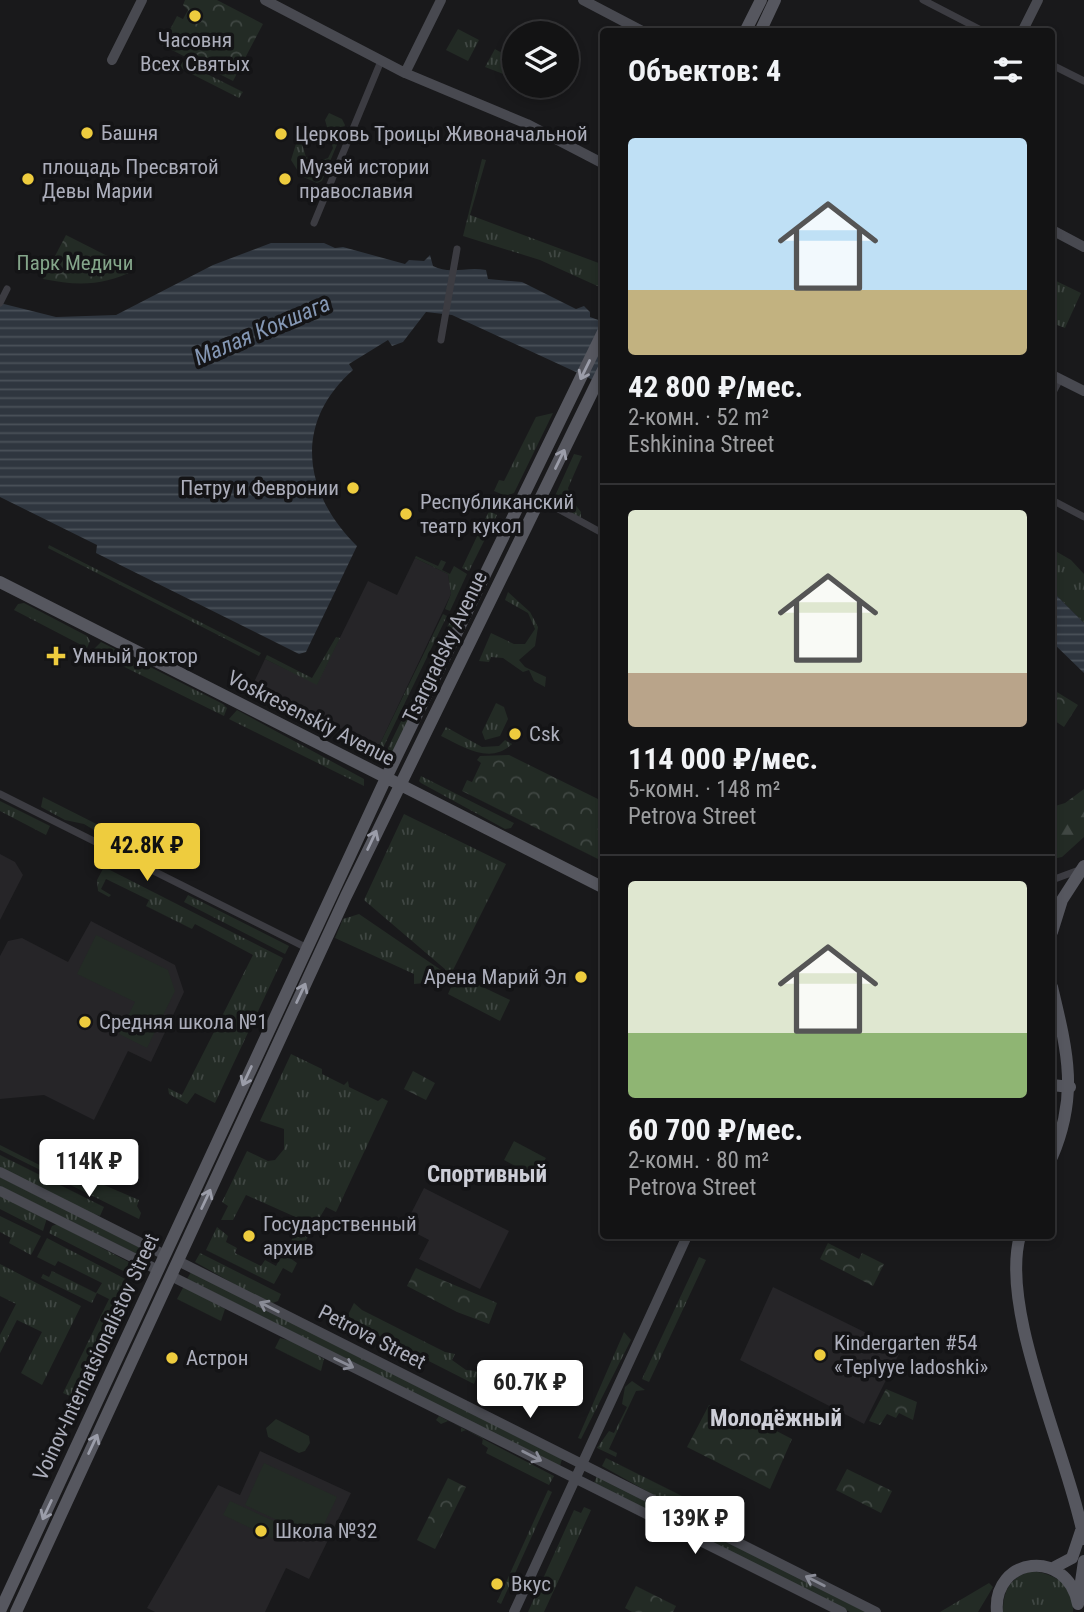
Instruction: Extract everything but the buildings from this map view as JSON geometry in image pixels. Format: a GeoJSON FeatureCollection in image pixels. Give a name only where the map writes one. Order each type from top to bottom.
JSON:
{"type":"FeatureCollection","features":[{"type":"Feature","properties":{"kind":"main road"},"geometry":{"type":"LineString","coordinates":[[112,60],[142,0]]}},
{"type":"Feature","properties":{"kind":"main road"},"geometry":{"type":"LineString","coordinates":[[265,0],[405,74],[527,124],[600,162]]}},
{"type":"Feature","properties":{"kind":"main road"},"geometry":{"type":"LineString","coordinates":[[405,74],[441,0]]}},
{"type":"Feature","properties":{"kind":"main road"},"geometry":{"type":"LineString","coordinates":[[583,0],[636,28]]}},
{"type":"Feature","properties":{"kind":"main road"},"geometry":{"type":"LineString","coordinates":[[747,28],[761,0]]}},
{"type":"Feature","properties":{"kind":"main road"},"geometry":{"type":"LineString","coordinates":[[762,28],[775,0]]}},
{"type":"Feature","properties":{"kind":"main road"},"geometry":{"type":"LineString","coordinates":[[1024,28],[1038,0]]}},
{"type":"Feature","properties":{"kind":"main road"},"geometry":{"type":"LineString","coordinates":[[1055,232],[1084,247]]}},
{"type":"Feature","properties":{"kind":"main road","name":"Tsargradsky Avenue"},"geometry":{"type":"LineString","coordinates":[[333,890],[600,338]]}},
{"type":"Feature","properties":{"kind":"main road","name":"Tsargradsky Avenue"},"geometry":{"type":"LineString","coordinates":[[346,896],[600,376]]}},
{"type":"Feature","properties":{"kind":"main road"},"geometry":{"type":"LineString","coordinates":[[1056,377],[1084,391]]}},
{"type":"Feature","properties":{"kind":"main road","name":"Voskresenskiy Avenue"},"geometry":{"type":"LineString","coordinates":[[0,582],[600,886]]}},
{"type":"Feature","properties":{"kind":"main road"},"geometry":{"type":"LineString","coordinates":[[1055,922],[1062,900],[1082,868]]}},
{"type":"Feature","properties":{"kind":"main road","name":"Voinov-Internatsionalistov Street"},"geometry":{"type":"LineString","coordinates":[[0,1611],[333,890]]}},
{"type":"Feature","properties":{"kind":"main road","name":"Voinov-Internatsionalistov Street"},"geometry":{"type":"LineString","coordinates":[[16,1612],[346,896]]}},
{"type":"Feature","properties":{"kind":"main road"},"geometry":{"type":"LineString","coordinates":[[1055,1000],[1068,1055],[1070,1087],[1055,1147]]}},
{"type":"Feature","properties":{"kind":"main road"},"geometry":{"type":"LineString","coordinates":[[1055,1085],[1070,1087]]}},
{"type":"Feature","properties":{"kind":"main road","name":"Petrova Street"},"geometry":{"type":"LineString","coordinates":[[0,1172],[876,1612]]}},
{"type":"Feature","properties":{"kind":"main road","name":"Petrova Street"},"geometry":{"type":"LineString","coordinates":[[0,1191],[842,1612]]}},
{"type":"Feature","properties":{"kind":"main road"},"geometry":{"type":"LineString","coordinates":[[514,1612],[686,1239]]}},
{"type":"Feature","properties":{"kind":"main road"},"geometry":{"type":"LineString","coordinates":[[996,1611],[999,1594],[1011,1575],[1032,1566],[1053,1568],[1072,1558],[1083,1533],[1023,1322],[1015,1278],[1020,1239]]}},
{"type":"Feature","properties":{"kind":"main road"},"geometry":{"type":"LineString","coordinates":[[1077,1608],[1084,1561]]}},
{"type":"Feature","properties":{"kind":"main road"},"geometry":{"type":"LineString","coordinates":[[1053,1568],[1070,1582],[1077,1608]]}},
{"type":"Feature","properties":{"kind":"street"},"geometry":{"type":"LineString","coordinates":[[923,0],[977,28]]}},
{"type":"Feature","properties":{"kind":"street"},"geometry":{"type":"LineString","coordinates":[[314,223],[381,61]]}},
{"type":"Feature","properties":{"kind":"street"},"geometry":{"type":"LineString","coordinates":[[1055,66],[1084,81]]}},
{"type":"Feature","properties":{"kind":"street"},"geometry":{"type":"LineString","coordinates":[[441,340],[457,249]]}},
{"type":"Feature","properties":{"kind":"street"},"geometry":{"type":"LineString","coordinates":[[0,303],[7,289]]}},
{"type":"Feature","properties":{"kind":"street"},"geometry":{"type":"LineString","coordinates":[[540,499],[600,532]]}},
{"type":"Feature","properties":{"kind":"street"},"geometry":{"type":"LineString","coordinates":[[1055,502],[1084,517]]}},
{"type":"Feature","properties":{"kind":"street"},"geometry":{"type":"LineString","coordinates":[[0,794],[307,948]]}},
{"type":"Feature","properties":{"kind":"street"},"geometry":{"type":"LineString","coordinates":[[1055,879],[1082,868]]}},
{"type":"Feature","properties":{"kind":"shaded area"},"geometry":{"type":"Polygon","coordinates":[[[415,558],[448,574],[451,594],[378,748],[257,685],[255,680],[265,659],[317,684],[368,581],[397,595],[415,558]]]}},
{"type":"Feature","properties":{"kind":"shaded area"},"geometry":{"type":"Polygon","coordinates":[[[0,854],[15,862],[23,875],[0,920],[0,854]]]}},
{"type":"Feature","properties":{"kind":"shaded area","name":"Средняя школа №1"},"geometry":{"type":"Polygon","coordinates":[[[91,921],[175,965],[184,992],[151,1062],[128,1051],[94,1120],[44,1095],[0,1099],[0,956],[8,941],[22,938],[68,962],[91,921]]]}},
{"type":"Feature","properties":{"kind":"shaded area"},"geometry":{"type":"Polygon","coordinates":[[[424,1188],[509,1231],[480,1289],[419,1259],[429,1240],[404,1227],[424,1188]]]}},
{"type":"Feature","properties":{"kind":"shaded area","name":"Kindergarten #54 «Teplyye ladoshki»"},"geometry":{"type":"Polygon","coordinates":[[[773,1287],[901,1350],[864,1424],[740,1360],[773,1287]]]}},
{"type":"Feature","properties":{"kind":"shaded area","name":"Школа №32"},"geometry":{"type":"Polygon","coordinates":[[[260,1451],[351,1493],[309,1579],[286,1568],[265,1612],[155,1612],[147,1608],[218,1485],[240,1495],[260,1451]]]}},
{"type":"Feature","properties":{"kind":"green space"},"geometry":{"type":"Polygon","coordinates":[[[185,0],[217,0],[263,24],[233,81],[162,45],[177,16],[183,19],[188,10],[183,5],[185,0]]]}},
{"type":"Feature","properties":{"kind":"green space"},"geometry":{"type":"Polygon","coordinates":[[[458,29],[479,40],[468,61],[446,50],[458,29]]]}},
{"type":"Feature","properties":{"kind":"green space"},"geometry":{"type":"Polygon","coordinates":[[[495,49],[502,53],[502,73],[485,67],[495,49]]]}},
{"type":"Feature","properties":{"kind":"green space"},"geometry":{"type":"Polygon","coordinates":[[[177,59],[243,92],[239,98],[174,65],[177,59]]]}},
{"type":"Feature","properties":{"kind":"green space"},"geometry":{"type":"Polygon","coordinates":[[[329,113],[342,119],[345,125],[322,181],[317,183],[301,176],[291,160],[299,134],[306,157],[317,162],[328,158],[333,148],[325,120],[329,113]]]}},
{"type":"Feature","properties":{"kind":"green space"},"geometry":{"type":"Polygon","coordinates":[[[482,159],[486,160],[470,215],[600,264],[600,287],[540,260],[463,236],[482,159]]]}},
{"type":"Feature","properties":{"kind":"green space","name":"Парк Медичи"},"geometry":{"type":"Polygon","coordinates":[[[66,235],[135,270],[101,282],[68,283],[43,279],[66,235]]]}},
{"type":"Feature","properties":{"kind":"green space"},"geometry":{"type":"Polygon","coordinates":[[[1055,280],[1081,293],[1065,328],[1055,324],[1055,280]]]}},
{"type":"Feature","properties":{"kind":"green space"},"geometry":{"type":"Polygon","coordinates":[[[553,413],[514,493],[506,496],[494,491],[499,480],[504,481],[536,417],[553,413]]]}},
{"type":"Feature","properties":{"kind":"green space"},"geometry":{"type":"Polygon","coordinates":[[[574,454],[582,456],[568,488],[571,499],[581,512],[581,518],[561,507],[554,498],[574,454]]]}},
{"type":"Feature","properties":{"kind":"green space"},"geometry":{"type":"Polygon","coordinates":[[[489,511],[497,515],[469,571],[462,568],[489,511]]]}},
{"type":"Feature","properties":{"kind":"green space"},"geometry":{"type":"Polygon","coordinates":[[[49,545],[261,653],[259,656],[48,548],[49,545]]]}},
{"type":"Feature","properties":{"kind":"green space"},"geometry":{"type":"Polygon","coordinates":[[[1055,551],[1071,560],[1084,574],[1084,623],[1055,594],[1055,551]]]}},
{"type":"Feature","properties":{"kind":"green space"},"geometry":{"type":"Polygon","coordinates":[[[416,556],[438,566],[441,560],[446,562],[442,570],[450,574],[454,566],[467,574],[450,611],[445,609],[451,594],[448,574],[415,558],[416,556]]]}},
{"type":"Feature","properties":{"kind":"green space"},"geometry":{"type":"Polygon","coordinates":[[[508,592],[530,612],[538,627],[535,646],[519,660],[525,667],[546,677],[545,687],[534,681],[529,670],[523,672],[503,658],[491,657],[489,662],[479,661],[491,633],[514,644],[525,644],[535,629],[528,613],[505,600],[508,592]]]}},
{"type":"Feature","properties":{"kind":"green space"},"geometry":{"type":"Polygon","coordinates":[[[24,603],[87,636],[90,641],[87,648],[14,610],[18,604],[24,603]]]}},
{"type":"Feature","properties":{"kind":"green space"},"geometry":{"type":"Polygon","coordinates":[[[443,614],[447,616],[382,750],[378,748],[443,614]]]}},
{"type":"Feature","properties":{"kind":"green space"},"geometry":{"type":"Polygon","coordinates":[[[451,619],[455,625],[391,755],[386,752],[451,619]]]}},
{"type":"Feature","properties":{"kind":"green space"},"geometry":{"type":"Polygon","coordinates":[[[336,637],[340,638],[317,685],[265,659],[267,655],[312,678],[336,637]]]}},
{"type":"Feature","properties":{"kind":"green space"},"geometry":{"type":"Polygon","coordinates":[[[101,642],[223,704],[227,708],[224,716],[92,651],[101,642]]]}},
{"type":"Feature","properties":{"kind":"green space"},"geometry":{"type":"Polygon","coordinates":[[[246,685],[324,724],[321,730],[246,696],[243,691],[246,685]]]}},
{"type":"Feature","properties":{"kind":"green space"},"geometry":{"type":"Polygon","coordinates":[[[1055,691],[1078,705],[1064,727],[1055,721],[1055,691]]]}},
{"type":"Feature","properties":{"kind":"green space"},"geometry":{"type":"Polygon","coordinates":[[[496,703],[504,707],[508,719],[500,736],[485,740],[482,732],[496,703]]]}},
{"type":"Feature","properties":{"kind":"green space"},"geometry":{"type":"Polygon","coordinates":[[[237,710],[364,779],[364,786],[229,719],[237,710]]]}},
{"type":"Feature","properties":{"kind":"green space"},"geometry":{"type":"Polygon","coordinates":[[[446,727],[482,747],[499,746],[505,740],[512,744],[495,753],[477,752],[441,736],[446,727]]]}},
{"type":"Feature","properties":{"kind":"green space"},"geometry":{"type":"Polygon","coordinates":[[[509,755],[600,800],[600,860],[462,791],[467,780],[472,782],[481,763],[477,760],[480,756],[509,755]]]}},
{"type":"Feature","properties":{"kind":"green space"},"geometry":{"type":"Polygon","coordinates":[[[421,776],[514,823],[511,828],[505,829],[421,783],[421,776]]]}},
{"type":"Feature","properties":{"kind":"green space"},"geometry":{"type":"Polygon","coordinates":[[[1084,789],[1084,837],[1062,857],[1055,858],[1055,806],[1065,803],[1084,789]]]}},
{"type":"Feature","properties":{"kind":"green space"},"geometry":{"type":"Polygon","coordinates":[[[43,797],[140,846],[137,853],[132,853],[84,824],[65,820],[41,807],[43,797]]]}},
{"type":"Feature","properties":{"kind":"green space"},"geometry":{"type":"Polygon","coordinates":[[[0,801],[50,826],[46,835],[0,811],[0,801]]]}},
{"type":"Feature","properties":{"kind":"green space"},"geometry":{"type":"Polygon","coordinates":[[[404,814],[506,864],[452,972],[446,970],[364,900],[404,814]]]}},
{"type":"Feature","properties":{"kind":"green space"},"geometry":{"type":"Polygon","coordinates":[[[104,867],[283,958],[215,1103],[195,1093],[187,1104],[169,1094],[168,1088],[182,1095],[253,955],[195,924],[192,929],[146,906],[149,900],[106,879],[101,889],[111,895],[109,897],[98,891],[97,880],[104,867]]]}},
{"type":"Feature","properties":{"kind":"green space"},"geometry":{"type":"Polygon","coordinates":[[[188,895],[289,946],[285,954],[184,902],[188,895]]]}},
{"type":"Feature","properties":{"kind":"green space"},"geometry":{"type":"Polygon","coordinates":[[[359,914],[441,970],[436,982],[414,984],[414,974],[335,938],[343,919],[359,914]]]}},
{"type":"Feature","properties":{"kind":"green space"},"geometry":{"type":"Polygon","coordinates":[[[96,935],[168,970],[175,991],[147,1048],[119,1034],[135,1002],[77,974],[96,935]]]}},
{"type":"Feature","properties":{"kind":"green space"},"geometry":{"type":"Polygon","coordinates":[[[462,972],[468,980],[510,1000],[500,1021],[448,994],[457,974],[462,972]]]}},
{"type":"Feature","properties":{"kind":"green space"},"geometry":{"type":"Polygon","coordinates":[[[291,1054],[322,1069],[322,1074],[344,1085],[348,1081],[349,1087],[378,1101],[382,1098],[388,1101],[336,1212],[326,1207],[300,1250],[290,1244],[300,1219],[246,1195],[233,1220],[221,1220],[228,1206],[222,1202],[247,1151],[268,1161],[275,1160],[284,1149],[284,1129],[260,1121],[291,1054]]]}},
{"type":"Feature","properties":{"kind":"green space"},"geometry":{"type":"Polygon","coordinates":[[[413,1071],[435,1083],[426,1100],[404,1089],[413,1071]]]}},
{"type":"Feature","properties":{"kind":"green space"},"geometry":{"type":"Polygon","coordinates":[[[514,1141],[546,1158],[536,1177],[504,1160],[514,1141]]]}},
{"type":"Feature","properties":{"kind":"green space"},"geometry":{"type":"Polygon","coordinates":[[[0,1145],[85,1188],[95,1167],[106,1173],[104,1185],[139,1200],[139,1219],[0,1150],[0,1145]]]}},
{"type":"Feature","properties":{"kind":"green space"},"geometry":{"type":"Polygon","coordinates":[[[0,1155],[104,1207],[100,1216],[0,1169],[0,1155]]]}},
{"type":"Feature","properties":{"kind":"green space"},"geometry":{"type":"Polygon","coordinates":[[[0,1177],[144,1249],[141,1256],[0,1186],[0,1177]]]}},
{"type":"Feature","properties":{"kind":"green space"},"geometry":{"type":"Polygon","coordinates":[[[0,1195],[47,1218],[43,1231],[0,1209],[0,1195]]]}},
{"type":"Feature","properties":{"kind":"green space"},"geometry":{"type":"Polygon","coordinates":[[[0,1216],[41,1236],[31,1255],[9,1243],[11,1238],[0,1232],[0,1216]]]}},
{"type":"Feature","properties":{"kind":"green space"},"geometry":{"type":"Polygon","coordinates":[[[57,1224],[138,1267],[133,1276],[49,1233],[52,1226],[57,1224]]]}},
{"type":"Feature","properties":{"kind":"green space"},"geometry":{"type":"Polygon","coordinates":[[[217,1227],[228,1236],[226,1242],[237,1248],[235,1253],[261,1266],[265,1260],[276,1266],[283,1253],[297,1263],[292,1273],[283,1268],[274,1284],[206,1250],[217,1227]]]}},
{"type":"Feature","properties":{"kind":"green space"},"geometry":{"type":"Polygon","coordinates":[[[47,1238],[129,1281],[74,1398],[63,1393],[109,1299],[97,1293],[92,1303],[41,1278],[43,1274],[49,1277],[52,1271],[96,1293],[102,1283],[58,1261],[55,1266],[37,1257],[47,1238]]]}},
{"type":"Feature","properties":{"kind":"green space"},"geometry":{"type":"Polygon","coordinates":[[[828,1243],[859,1259],[862,1253],[884,1264],[873,1286],[820,1259],[828,1243]]]}},
{"type":"Feature","properties":{"kind":"green space"},"geometry":{"type":"Polygon","coordinates":[[[200,1253],[281,1294],[278,1301],[270,1304],[195,1262],[200,1253]]]}},
{"type":"Feature","properties":{"kind":"green space"},"geometry":{"type":"Polygon","coordinates":[[[699,1257],[706,1260],[649,1382],[642,1379],[699,1257]]]}},
{"type":"Feature","properties":{"kind":"green space"},"geometry":{"type":"Polygon","coordinates":[[[0,1264],[81,1306],[42,1385],[21,1373],[42,1332],[17,1320],[0,1353],[0,1335],[16,1304],[0,1296],[0,1264]]]}},
{"type":"Feature","properties":{"kind":"green space"},"geometry":{"type":"Polygon","coordinates":[[[416,1268],[497,1303],[489,1324],[457,1312],[407,1286],[416,1268]]]}},
{"type":"Feature","properties":{"kind":"green space"},"geometry":{"type":"Polygon","coordinates":[[[191,1272],[562,1459],[560,1466],[187,1279],[191,1272]]]}},
{"type":"Feature","properties":{"kind":"green space"},"geometry":{"type":"Polygon","coordinates":[[[184,1286],[225,1309],[221,1321],[177,1299],[184,1286]]]}},
{"type":"Feature","properties":{"kind":"green space"},"geometry":{"type":"Polygon","coordinates":[[[354,1303],[362,1310],[445,1352],[455,1354],[452,1360],[466,1370],[479,1371],[474,1384],[346,1319],[354,1303]]]}},
{"type":"Feature","properties":{"kind":"green space"},"geometry":{"type":"Polygon","coordinates":[[[624,1332],[631,1340],[581,1439],[578,1438],[624,1332]]]}},
{"type":"Feature","properties":{"kind":"green space"},"geometry":{"type":"Polygon","coordinates":[[[280,1338],[295,1342],[324,1359],[321,1371],[275,1348],[280,1338]]]}},
{"type":"Feature","properties":{"kind":"green space"},"geometry":{"type":"Polygon","coordinates":[[[632,1381],[645,1390],[636,1391],[609,1449],[617,1453],[616,1457],[597,1448],[609,1431],[614,1433],[627,1407],[622,1404],[625,1387],[632,1381]]]}},
{"type":"Feature","properties":{"kind":"green space"},"geometry":{"type":"Polygon","coordinates":[[[886,1389],[917,1402],[913,1420],[899,1413],[896,1418],[887,1414],[880,1425],[869,1421],[886,1389]]]}},
{"type":"Feature","properties":{"kind":"green space"},"geometry":{"type":"Polygon","coordinates":[[[709,1405],[740,1420],[744,1414],[792,1439],[770,1489],[687,1447],[709,1405]]]}},
{"type":"Feature","properties":{"kind":"green space"},"geometry":{"type":"Polygon","coordinates":[[[439,1416],[453,1423],[448,1421],[441,1424],[436,1420],[439,1416]]]}},
{"type":"Feature","properties":{"kind":"green space"},"geometry":{"type":"Polygon","coordinates":[[[276,1419],[309,1436],[310,1443],[305,1451],[299,1453],[268,1437],[266,1428],[276,1419]]]}},
{"type":"Feature","properties":{"kind":"green space"},"geometry":{"type":"Polygon","coordinates":[[[483,1439],[554,1476],[549,1485],[486,1453],[488,1448],[482,1444],[483,1439]]]}},
{"type":"Feature","properties":{"kind":"green space"},"geometry":{"type":"Polygon","coordinates":[[[606,1458],[698,1504],[693,1513],[673,1506],[602,1466],[606,1458]]]}},
{"type":"Feature","properties":{"kind":"green space"},"geometry":{"type":"Polygon","coordinates":[[[264,1463],[337,1497],[317,1539],[245,1505],[264,1463]]]}},
{"type":"Feature","properties":{"kind":"green space"},"geometry":{"type":"Polygon","coordinates":[[[847,1469],[892,1491],[881,1513],[836,1490],[847,1469]]]}},
{"type":"Feature","properties":{"kind":"green space"},"geometry":{"type":"Polygon","coordinates":[[[597,1476],[868,1612],[850,1612],[594,1483],[597,1476]]]}},
{"type":"Feature","properties":{"kind":"green space"},"geometry":{"type":"Polygon","coordinates":[[[448,1478],[466,1487],[435,1549],[417,1540],[448,1478]]]}},
{"type":"Feature","properties":{"kind":"green space"},"geometry":{"type":"Polygon","coordinates":[[[548,1490],[552,1492],[501,1604],[497,1602],[548,1490]]]}},
{"type":"Feature","properties":{"kind":"green space"},"geometry":{"type":"Polygon","coordinates":[[[230,1501],[287,1527],[280,1542],[223,1515],[230,1501]]]}},
{"type":"Feature","properties":{"kind":"green space"},"geometry":{"type":"Polygon","coordinates":[[[584,1507],[591,1510],[544,1612],[528,1612],[574,1510],[581,1513],[584,1507]]]}},
{"type":"Feature","properties":{"kind":"green space"},"geometry":{"type":"Polygon","coordinates":[[[1032,1571],[1062,1582],[1071,1595],[1073,1612],[1003,1612],[1004,1597],[1009,1586],[1018,1577],[1032,1571]]]}},
{"type":"Feature","properties":{"kind":"green space"},"geometry":{"type":"Polygon","coordinates":[[[989,1583],[993,1587],[978,1612],[940,1612],[989,1583]]]}},
{"type":"Feature","properties":{"kind":"green space"},"geometry":{"type":"Polygon","coordinates":[[[636,1586],[676,1606],[673,1612],[632,1612],[625,1608],[636,1586]]]}},
{"type":"Feature","properties":{"kind":"water","name":"Малая Кокшага"},"geometry":{"type":"Polygon","coordinates":[[[271,243],[324,243],[405,264],[409,260],[424,261],[430,255],[433,266],[439,269],[486,270],[488,279],[522,282],[576,309],[584,306],[590,312],[590,317],[600,321],[600,383],[452,315],[426,312],[403,342],[392,346],[388,340],[349,364],[353,370],[333,391],[320,413],[313,436],[312,459],[316,482],[325,504],[339,526],[357,546],[306,652],[299,654],[96,553],[97,545],[0,497],[0,303],[56,317],[116,315],[213,265],[271,243]]]}},
{"type":"Feature","properties":{"kind":"water"},"geometry":{"type":"Polygon","coordinates":[[[1055,594],[1084,623],[1084,673],[1055,645],[1055,594]]]}},
{"type":"Feature","properties":{"kind":"place","name":"Часовня Всех Святых"},"geometry":{"type":"Point","coordinates":[195,16]}},
{"type":"Feature","properties":{"kind":"place","name":"Башня"},"geometry":{"type":"Point","coordinates":[87,133]}},
{"type":"Feature","properties":{"kind":"place","name":"Церковь Троицы Живоначальной"},"geometry":{"type":"Point","coordinates":[281,134]}},
{"type":"Feature","properties":{"kind":"place","name":"площадь Пресвятой Девы Марии"},"geometry":{"type":"Point","coordinates":[28,179]}},
{"type":"Feature","properties":{"kind":"place","name":"Музей истории православия"},"geometry":{"type":"Point","coordinates":[285,179]}},
{"type":"Feature","properties":{"kind":"place","name":"Петру и Февронии"},"geometry":{"type":"Point","coordinates":[353,488]}},
{"type":"Feature","properties":{"kind":"place","name":"Республиканский театр кукол"},"geometry":{"type":"Point","coordinates":[406,514]}},
{"type":"Feature","properties":{"kind":"place","name":"Умный доктор"},"geometry":{"type":"Point","coordinates":[56,656]}},
{"type":"Feature","properties":{"kind":"place","name":"Csk"},"geometry":{"type":"Point","coordinates":[515,734]}},
{"type":"Feature","properties":{"kind":"place","name":"Арена Марий Эл"},"geometry":{"type":"Point","coordinates":[581,977]}},
{"type":"Feature","properties":{"kind":"place","name":"Средняя школа №1"},"geometry":{"type":"Point","coordinates":[85,1022]}},
{"type":"Feature","properties":{"kind":"place","name":"Государственный архив"},"geometry":{"type":"Point","coordinates":[249,1236]}},
{"type":"Feature","properties":{"kind":"place","name":"Kindergarten #54 «Teplyye ladoshki»"},"geometry":{"type":"Point","coordinates":[820,1355]}},
{"type":"Feature","properties":{"kind":"place","name":"Астрон"},"geometry":{"type":"Point","coordinates":[172,1358]}},
{"type":"Feature","properties":{"kind":"place","name":"Школа №32"},"geometry":{"type":"Point","coordinates":[261,1531]}},
{"type":"Feature","properties":{"kind":"place","name":"Вкус"},"geometry":{"type":"Point","coordinates":[497,1584]}},
{"type":"Feature","properties":{"kind":"district","name":"Спортивный"},"geometry":{"type":"Point","coordinates":[487,1174]}},
{"type":"Feature","properties":{"kind":"district","name":"Молодёжный"},"geometry":{"type":"Point","coordinates":[776,1418]}}]}
